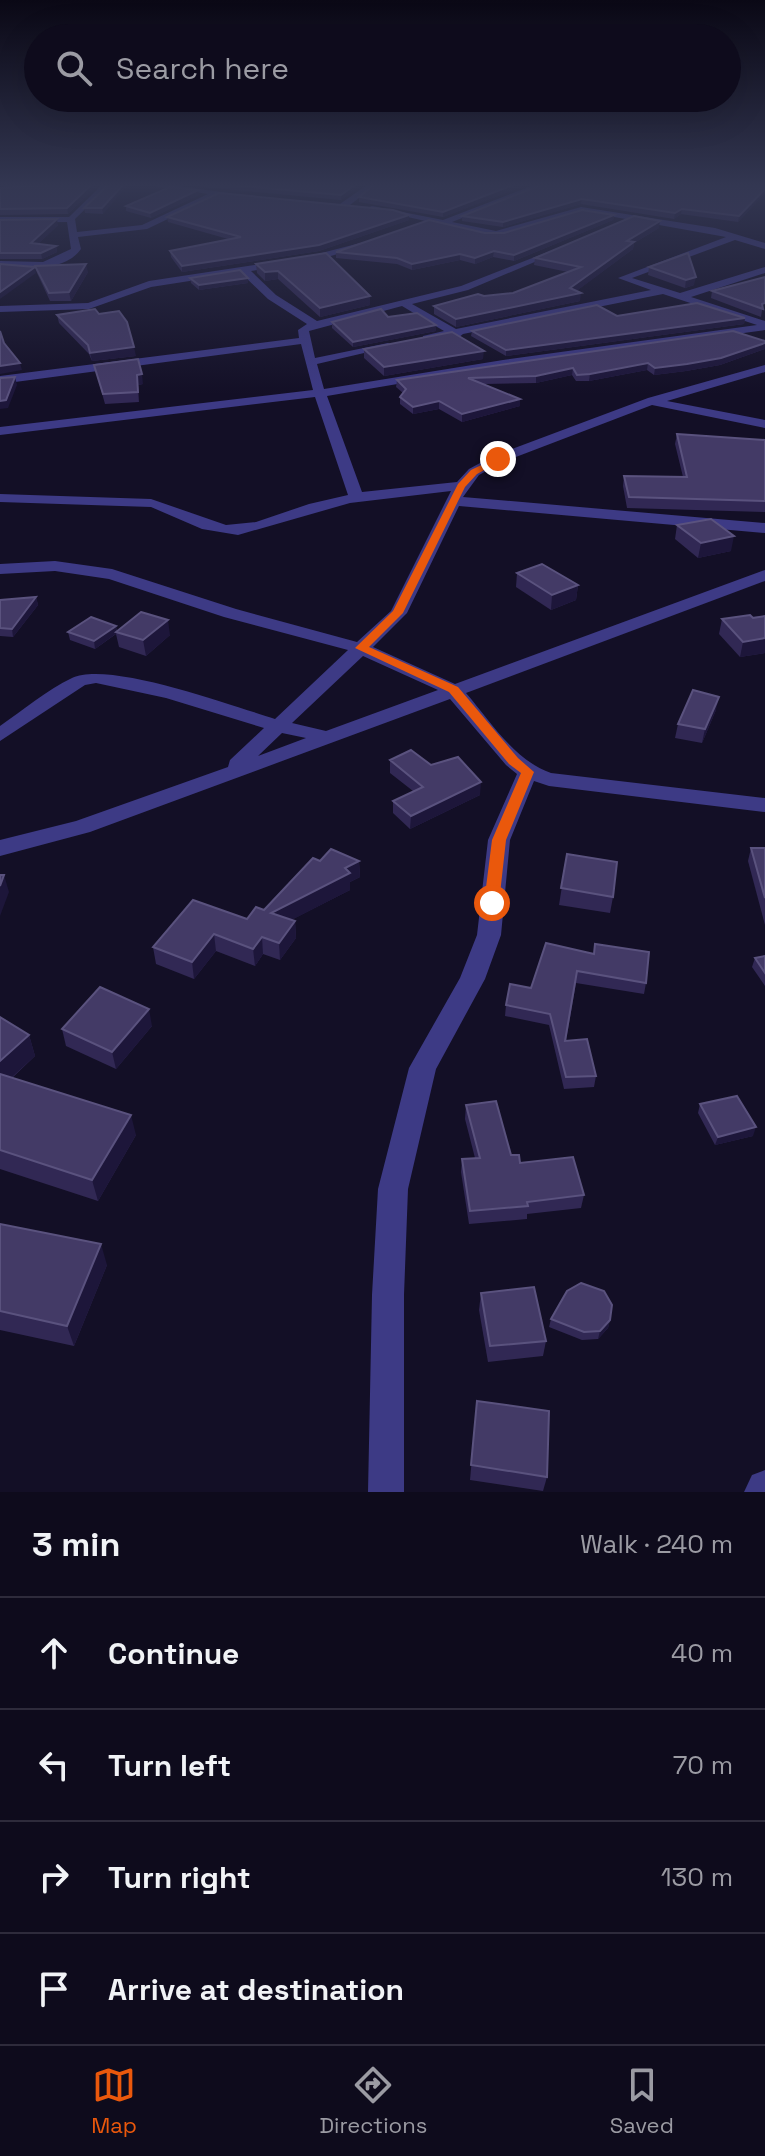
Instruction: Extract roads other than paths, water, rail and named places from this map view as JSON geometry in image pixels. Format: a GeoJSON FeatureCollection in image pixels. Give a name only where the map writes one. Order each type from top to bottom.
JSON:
{"type":"FeatureCollection","features":[{"type":"Feature","properties":{"kind":"street"},"geometry":{"type":"LineString","coordinates":[[0,264],[48,265],[70,255]]}},
{"type":"Feature","properties":{"kind":"street"},"geometry":{"type":"LineString","coordinates":[[0,309],[89,306],[149,284],[329,255]]}},
{"type":"Feature","properties":{"kind":"street"},"geometry":{"type":"LineString","coordinates":[[357,499],[320,393],[303,330],[464,288],[545,255]]}},
{"type":"Feature","properties":{"kind":"street"},"geometry":{"type":"LineString","coordinates":[[686,255],[623,278],[765,326]]}},
{"type":"Feature","properties":{"kind":"street"},"geometry":{"type":"LineString","coordinates":[[244,270],[272,297],[315,325]]}},
{"type":"Feature","properties":{"kind":"street"},"geometry":{"type":"LineString","coordinates":[[679,297],[765,270]]}},
{"type":"Feature","properties":{"kind":"street"},"geometry":{"type":"LineString","coordinates":[[411,342],[663,291]]}},
{"type":"Feature","properties":{"kind":"street"},"geometry":{"type":"LineString","coordinates":[[405,304],[466,340]]}},
{"type":"Feature","properties":{"kind":"street"},"geometry":{"type":"LineString","coordinates":[[0,431],[320,393],[503,363],[765,326]]}},
{"type":"Feature","properties":{"kind":"street"},"geometry":{"type":"LineString","coordinates":[[0,380],[306,340]]}},
{"type":"Feature","properties":{"kind":"street"},"geometry":{"type":"LineString","coordinates":[[311,362],[397,345]]}},
{"type":"Feature","properties":{"kind":"street"},"geometry":{"type":"LineString","coordinates":[[490,355],[503,363]]}},
{"type":"Feature","properties":{"kind":"street"},"geometry":{"type":"LineString","coordinates":[[230,772],[398,613],[457,494],[474,472],[498,459],[652,401],[765,368]]}},
{"type":"Feature","properties":{"kind":"street"},"geometry":{"type":"LineString","coordinates":[[652,401],[765,424]]}},
{"type":"Feature","properties":{"kind":"street"},"geometry":{"type":"LineString","coordinates":[[0,498],[151,503],[167,506],[223,530],[250,530],[275,524],[313,507],[357,499],[457,494],[765,528]]}},
{"type":"Feature","properties":{"kind":"street"},"geometry":{"type":"LineString","coordinates":[[0,569],[55,566],[112,574],[230,613],[361,648],[453,690],[513,761],[528,772],[549,779],[765,805]]}},
{"type":"Feature","properties":{"kind":"street"},"geometry":{"type":"LineString","coordinates":[[0,848],[82,827],[157,801],[765,575]]}},
{"type":"Feature","properties":{"kind":"street"},"geometry":{"type":"LineString","coordinates":[[0,735],[79,681],[96,677],[170,693],[278,726],[326,737]]}},
{"type":"Feature","properties":{"kind":"street"},"geometry":{"type":"LineString","coordinates":[[386,1492],[388,1295],[393,1189],[423,1068],[472,979],[489,935],[499,840],[528,772]]}}]}
